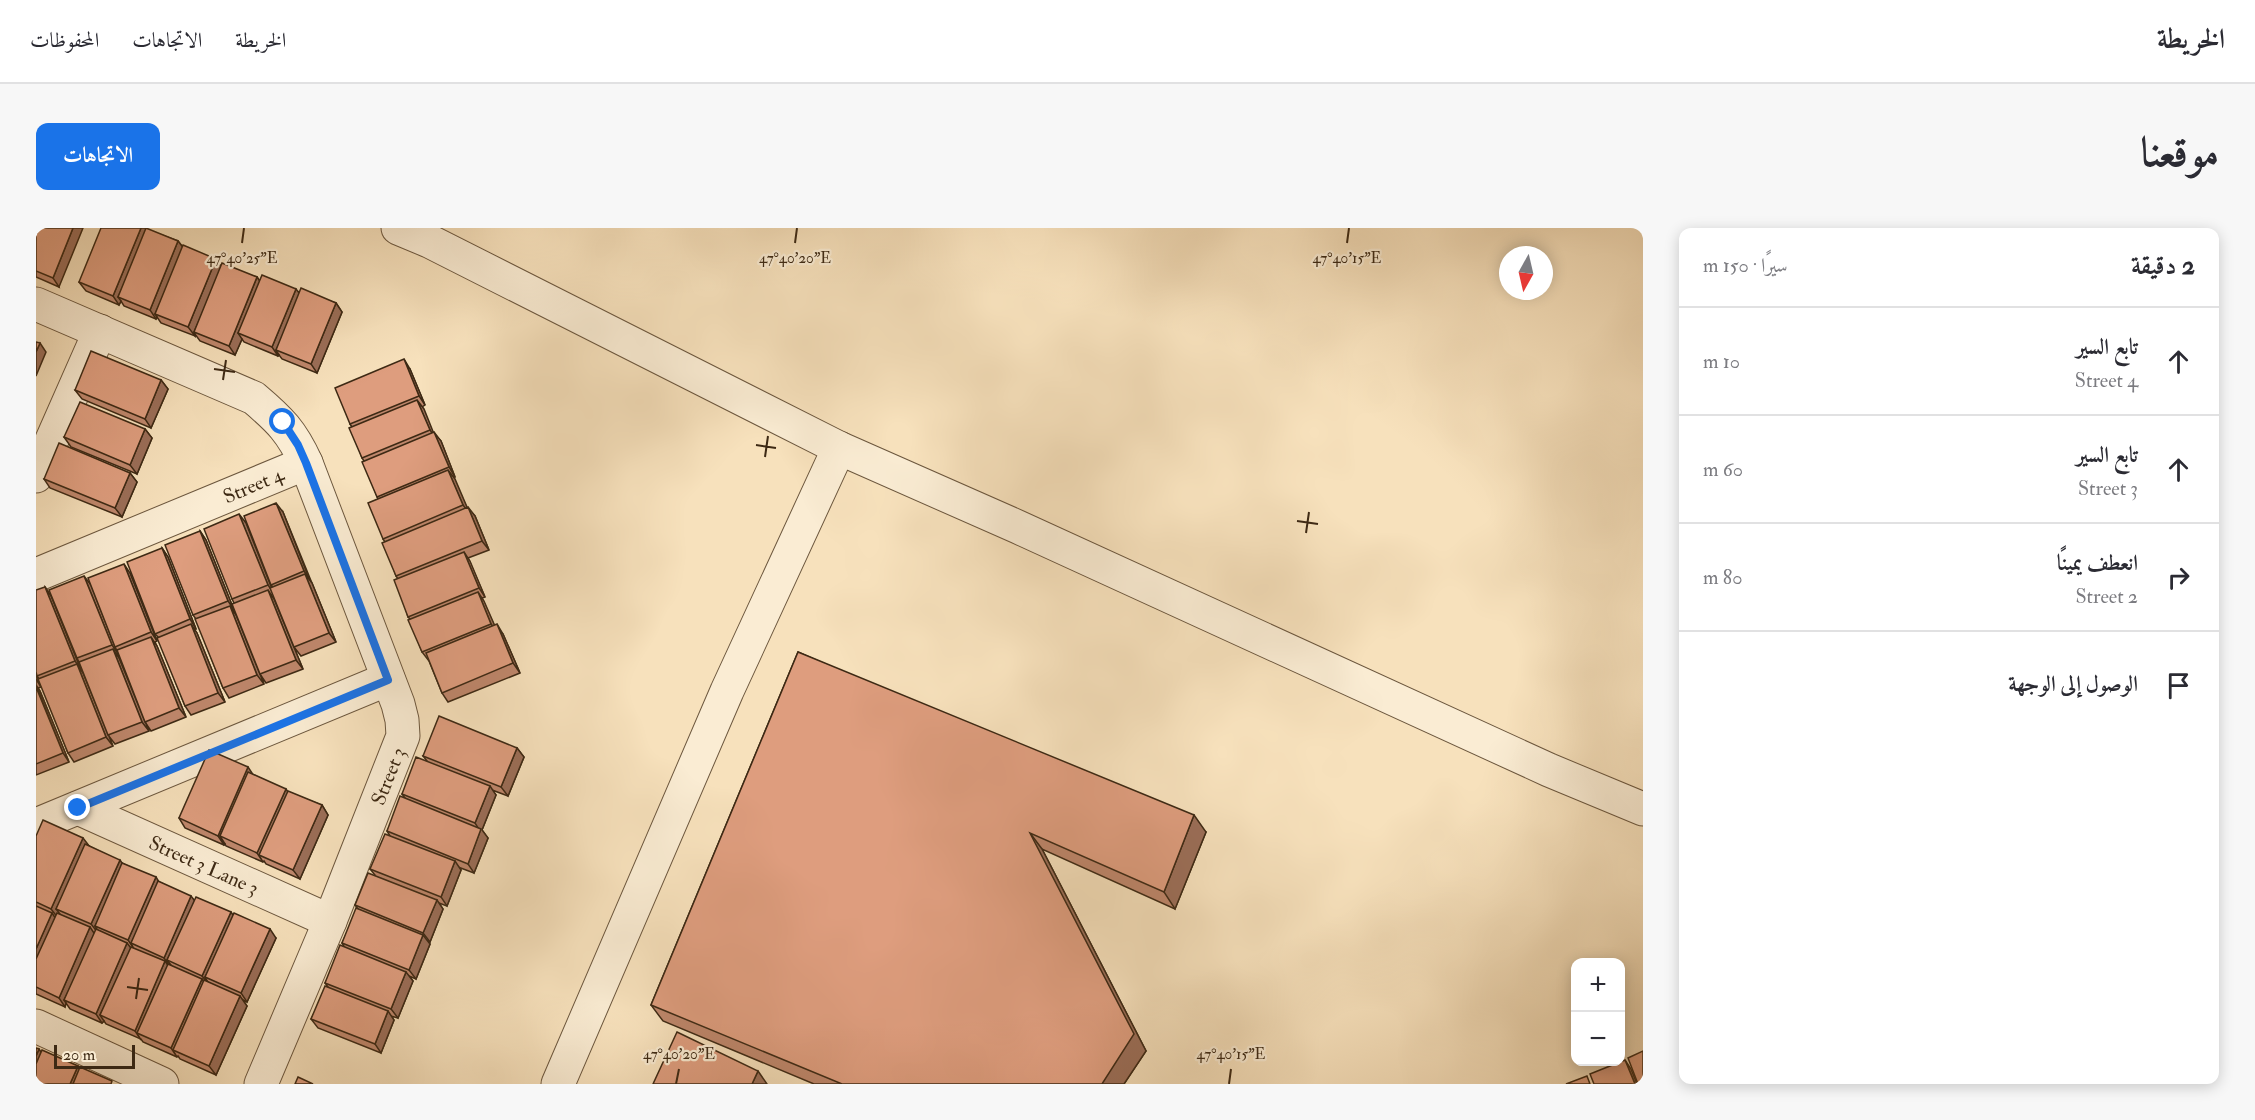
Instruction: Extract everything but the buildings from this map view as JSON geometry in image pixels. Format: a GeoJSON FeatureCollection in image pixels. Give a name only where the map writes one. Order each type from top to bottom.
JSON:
{"type":"FeatureCollection","features":[{"type":"Feature","properties":{"kind":"street"},"geometry":{"type":"LineString","coordinates":[[398,228],[429,241],[839,448],[1018,527],[1549,770],[1643,809]]}},
{"type":"Feature","properties":{"kind":"street","name":"Street 4"},"geometry":{"type":"LineString","coordinates":[[36,304],[254,398],[283,422],[298,445],[306,463],[36,575]]}},
{"type":"Feature","properties":{"kind":"street"},"geometry":{"type":"LineString","coordinates":[[36,477],[100,331]]}},
{"type":"Feature","properties":{"kind":"street"},"geometry":{"type":"LineString","coordinates":[[558,1084],[727,691],[839,448]]}},
{"type":"Feature","properties":{"kind":"street","name":"Street 3"},"geometry":{"type":"LineString","coordinates":[[261,1084],[330,921],[403,736],[402,720],[388,680],[306,463]]}},
{"type":"Feature","properties":{"kind":"street"},"geometry":{"type":"LineString","coordinates":[[36,825],[388,680]]}},
{"type":"Feature","properties":{"kind":"street","name":"Street 3 Lane 3"},"geometry":{"type":"LineString","coordinates":[[78,808],[330,921]]}},
{"type":"Feature","properties":{"kind":"street"},"geometry":{"type":"LineString","coordinates":[[36,1026],[162,1084]]}},
{"type":"Feature","properties":{"kind":"route"},"geometry":{"type":"LineString","coordinates":[[78,808],[388,680],[306,463],[298,445],[283,422]]}}]}
